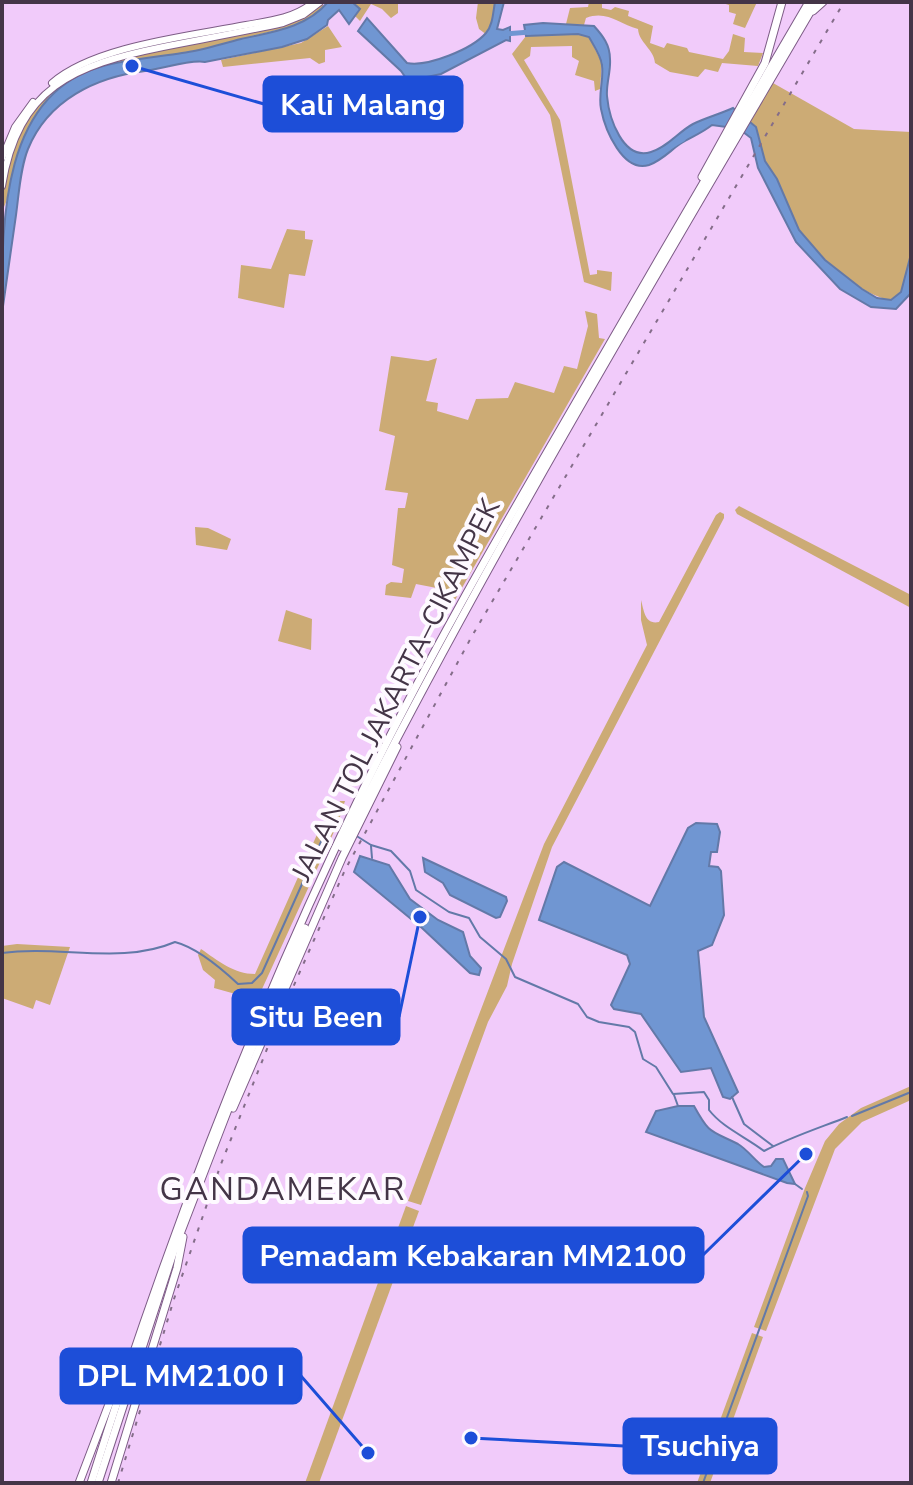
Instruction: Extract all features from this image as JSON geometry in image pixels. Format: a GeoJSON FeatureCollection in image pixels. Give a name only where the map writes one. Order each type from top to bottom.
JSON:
{"type":"FeatureCollection","features":[{"type":"Feature","properties":{"kind":"highway"},"geometry":{"type":"LineString","coordinates":[[735,132],[770,52],[782,2]]}},
{"type":"Feature","properties":{"kind":"highway"},"geometry":{"type":"LineString","coordinates":[[747,103],[815,4]]}},
{"type":"Feature","properties":{"kind":"highway"},"geometry":{"type":"LineString","coordinates":[[96,1483],[207,1160],[341,847],[471,598],[815,4]]}},
{"type":"Feature","properties":{"kind":"highway","name":"JALAN TOL JAKARTA–CIKAMPEK"},"geometry":{"type":"LineString","coordinates":[[96,1483],[166,1255],[244,1053],[340,838],[454,616],[670,239],[735,132],[760,106],[815,4]]}},
{"type":"Feature","properties":{"kind":"highway","name":"JALAN TOL JAKARTA–CIKAMPEK"},"geometry":{"type":"LineString","coordinates":[[96,1483],[183,1237],[254,1058],[349,843],[462,624],[735,132]]}},
{"type":"Feature","properties":{"kind":"highway"},"geometry":{"type":"LineString","coordinates":[[111,1483],[177,1268],[183,1237]]}},
{"type":"Feature","properties":{"kind":"highway"},"geometry":{"type":"LineString","coordinates":[[82,1483],[125,1362],[142,1325]]}},
{"type":"Feature","properties":{"kind":"main road"},"geometry":{"type":"LineString","coordinates":[[289,19],[313,2]]}},
{"type":"Feature","properties":{"kind":"main road"},"geometry":{"type":"LineString","coordinates":[[2,158],[28,111],[54,86],[84,68],[176,42],[289,19],[303,15],[320,2]]}},
{"type":"Feature","properties":{"kind":"main road"},"geometry":{"type":"LineString","coordinates":[[2,186],[14,134]]}},
{"type":"Feature","properties":{"kind":"shaded area"},"geometry":{"type":"Polygon","coordinates":[[[313,2],[320,2],[325,7],[297,25],[182,54],[50,95],[4,207],[2,224],[2,158],[27,109],[60,76],[82,63],[151,45],[151,49],[159,47],[158,43],[246,25],[247,30],[306,8],[313,2]]]}},
{"type":"Feature","properties":{"kind":"shaded area"},"geometry":{"type":"Polygon","coordinates":[[[341,2],[398,2],[398,13],[391,18],[371,4],[360,21],[341,2]]]}},
{"type":"Feature","properties":{"kind":"shaded area"},"geometry":{"type":"Polygon","coordinates":[[[478,2],[501,2],[491,38],[479,29],[476,18],[478,2]]]}},
{"type":"Feature","properties":{"kind":"shaded area"},"geometry":{"type":"Polygon","coordinates":[[[589,2],[602,2],[602,8],[611,10],[615,7],[629,11],[628,16],[653,26],[650,43],[664,48],[667,43],[687,48],[689,52],[723,59],[729,51],[733,34],[745,38],[744,52],[763,53],[758,66],[722,63],[718,72],[705,69],[698,77],[670,72],[655,63],[638,29],[600,16],[586,18],[584,25],[566,24],[570,8],[588,7],[589,2]]]}},
{"type":"Feature","properties":{"kind":"shaded area"},"geometry":{"type":"Polygon","coordinates":[[[719,2],[757,2],[745,28],[733,24],[736,14],[729,12],[729,5],[719,2]]]}},
{"type":"Feature","properties":{"kind":"shaded area"},"geometry":{"type":"Polygon","coordinates":[[[328,26],[342,47],[325,50],[325,62],[319,64],[310,58],[223,67],[221,60],[301,43],[328,26]]]}},
{"type":"Feature","properties":{"kind":"shaded area"},"geometry":{"type":"Polygon","coordinates":[[[578,34],[589,37],[602,63],[600,89],[595,91],[594,81],[575,75],[579,61],[572,57],[572,46],[531,47],[530,56],[524,60],[560,120],[590,275],[597,274],[597,270],[612,272],[611,291],[584,282],[550,115],[512,54],[526,36],[578,34]]]}},
{"type":"Feature","properties":{"kind":"shaded area"},"geometry":{"type":"Polygon","coordinates":[[[773,83],[854,129],[911,132],[911,254],[901,292],[891,300],[852,283],[815,251],[798,229],[779,183],[765,162],[758,136],[750,122],[773,83]]]}},
{"type":"Feature","properties":{"kind":"shaded area"},"geometry":{"type":"Polygon","coordinates":[[[287,229],[305,231],[305,239],[313,240],[305,276],[289,274],[284,308],[238,298],[241,265],[271,269],[287,229]]]}},
{"type":"Feature","properties":{"kind":"shaded area"},"geometry":{"type":"Polygon","coordinates":[[[585,311],[597,314],[599,338],[605,339],[455,600],[442,589],[416,584],[411,598],[385,595],[386,585],[402,583],[404,569],[392,565],[398,508],[405,508],[408,493],[385,490],[395,436],[379,431],[391,356],[428,361],[437,358],[426,401],[438,403],[437,411],[468,420],[476,399],[508,398],[515,382],[554,393],[564,366],[577,369],[588,326],[585,311]]]}},
{"type":"Feature","properties":{"kind":"shaded area"},"geometry":{"type":"Polygon","coordinates":[[[739,506],[911,595],[911,608],[737,514],[735,510],[739,506]]]}},
{"type":"Feature","properties":{"kind":"shaded area"},"geometry":{"type":"Polygon","coordinates":[[[720,512],[724,518],[552,847],[507,986],[488,1022],[421,1205],[408,1201],[544,844],[647,645],[641,620],[641,600],[648,619],[659,622],[720,512]]]}},
{"type":"Feature","properties":{"kind":"shaded area"},"geometry":{"type":"Polygon","coordinates":[[[195,527],[208,528],[231,539],[227,550],[196,545],[195,527]]]}},
{"type":"Feature","properties":{"kind":"shaded area"},"geometry":{"type":"Polygon","coordinates":[[[286,610],[312,619],[311,650],[278,641],[286,610]]]}},
{"type":"Feature","properties":{"kind":"shaded area"},"geometry":{"type":"Polygon","coordinates":[[[340,801],[345,801],[338,823],[257,1000],[214,988],[215,980],[203,970],[198,955],[201,949],[233,969],[255,974],[319,830],[333,822],[340,801]]]}},
{"type":"Feature","properties":{"kind":"shaded area"},"geometry":{"type":"Polygon","coordinates":[[[2,946],[70,947],[50,1005],[36,1000],[33,1009],[2,998],[2,946]]]}},
{"type":"Feature","properties":{"kind":"shaded area"},"geometry":{"type":"Polygon","coordinates":[[[911,1086],[911,1100],[862,1122],[835,1149],[766,1331],[754,1327],[825,1141],[839,1124],[861,1108],[911,1086]]]}},
{"type":"Feature","properties":{"kind":"shaded area"},"geometry":{"type":"Polygon","coordinates":[[[406,1206],[419,1211],[319,1483],[305,1483],[406,1206]]]}},
{"type":"Feature","properties":{"kind":"shaded area"},"geometry":{"type":"Polygon","coordinates":[[[752,1333],[763,1337],[710,1483],[697,1483],[752,1333]]]}},
{"type":"Feature","properties":{"kind":"water"},"geometry":{"type":"Polygon","coordinates":[[[328,2],[352,2],[360,9],[349,24],[339,10],[327,25],[307,39],[282,47],[127,74],[92,85],[61,104],[37,132],[25,157],[2,313],[3,241],[14,167],[26,133],[44,104],[69,81],[103,66],[196,51],[276,31],[309,18],[328,2]]]}},
{"type":"Feature","properties":{"kind":"water"},"geometry":{"type":"Polygon","coordinates":[[[495,2],[504,2],[497,29],[510,27],[510,41],[506,40],[441,74],[408,81],[358,31],[367,18],[407,63],[426,62],[449,56],[486,33],[495,2]]]}},
{"type":"Feature","properties":{"kind":"water"},"geometry":{"type":"Polygon","coordinates":[[[524,25],[594,26],[603,37],[610,54],[608,105],[619,136],[633,150],[641,153],[657,150],[693,124],[733,108],[756,127],[765,161],[777,179],[799,230],[825,260],[862,289],[877,298],[891,300],[901,292],[911,254],[911,293],[896,309],[871,307],[840,289],[796,242],[758,168],[751,138],[730,122],[726,127],[712,125],[649,165],[631,163],[617,148],[603,118],[600,103],[602,65],[589,37],[578,34],[526,36],[524,25]]]}},
{"type":"Feature","properties":{"kind":"water"},"geometry":{"type":"Polygon","coordinates":[[[696,823],[717,824],[720,832],[717,852],[711,852],[709,866],[718,867],[721,871],[724,915],[712,945],[698,951],[704,1017],[738,1092],[730,1099],[723,1097],[711,1068],[681,1072],[641,1014],[614,1009],[611,1005],[630,964],[627,955],[539,920],[557,867],[564,862],[650,906],[688,828],[696,823]]]}},
{"type":"Feature","properties":{"kind":"water"},"geometry":{"type":"Polygon","coordinates":[[[360,856],[389,865],[410,899],[438,920],[463,932],[470,956],[481,968],[479,975],[470,973],[422,928],[354,872],[360,856]]]}},
{"type":"Feature","properties":{"kind":"water"},"geometry":{"type":"Polygon","coordinates":[[[423,858],[506,897],[500,917],[496,918],[450,895],[443,883],[425,872],[423,858]]]}},
{"type":"Feature","properties":{"kind":"water"},"geometry":{"type":"Polygon","coordinates":[[[694,1106],[712,1131],[742,1146],[764,1167],[771,1166],[776,1159],[783,1159],[795,1184],[646,1132],[656,1111],[694,1106]]]}},
{"type":"Feature","properties":{"kind":"waterway"},"geometry":{"type":"LineString","coordinates":[[504,34],[530,32]]}},
{"type":"Feature","properties":{"kind":"waterway"},"geometry":{"type":"LineString","coordinates":[[602,46],[606,67]]}},
{"type":"Feature","properties":{"kind":"waterway"},"geometry":{"type":"LineString","coordinates":[[647,160],[683,139]]}},
{"type":"Feature","properties":{"kind":"waterway"},"geometry":{"type":"LineString","coordinates":[[2,953],[134,952],[175,942],[201,954],[238,984],[252,983],[262,973],[325,833],[335,826],[342,829]]}},
{"type":"Feature","properties":{"kind":"waterway"},"geometry":{"type":"LineString","coordinates":[[355,835],[371,845],[391,851],[410,871],[416,890],[449,912],[469,918],[480,937],[506,959],[515,977],[578,1004],[587,1017],[629,1027],[635,1032],[643,1059],[656,1067],[673,1094],[704,1092],[709,1100],[709,1110],[715,1116],[764,1151],[847,1117]]}},
{"type":"Feature","properties":{"kind":"waterway"},"geometry":{"type":"LineString","coordinates":[[371,846],[372,858]]}},
{"type":"Feature","properties":{"kind":"waterway"},"geometry":{"type":"LineString","coordinates":[[852,1116],[911,1092]]}},
{"type":"Feature","properties":{"kind":"waterway"},"geometry":{"type":"LineString","coordinates":[[674,1095],[678,1106]]}},
{"type":"Feature","properties":{"kind":"waterway"},"geometry":{"type":"LineString","coordinates":[[732,1097],[744,1124],[773,1146]]}},
{"type":"Feature","properties":{"kind":"waterway"},"geometry":{"type":"LineString","coordinates":[[795,1184],[802,1189]]}},
{"type":"Feature","properties":{"kind":"waterway"},"geometry":{"type":"LineString","coordinates":[[703,1483],[807,1192]]}},
{"type":"Feature","properties":{"kind":"railway"},"geometry":{"type":"LineString","coordinates":[[118,1483],[174,1299],[221,1164],[279,1019],[345,870],[472,636],[844,2]]}},
{"type":"Feature","properties":{"kind":"place","name":"Kali Malang"},"geometry":{"type":"Point","coordinates":[132,66]}},
{"type":"Feature","properties":{"kind":"place","name":"Situ Been"},"geometry":{"type":"Point","coordinates":[420,917]}},
{"type":"Feature","properties":{"kind":"place","name":"Pemadam Kebakaran MM2100"},"geometry":{"type":"Point","coordinates":[806,1154]}},
{"type":"Feature","properties":{"kind":"place","name":"Tsuchiya"},"geometry":{"type":"Point","coordinates":[471,1438]}},
{"type":"Feature","properties":{"kind":"place","name":"DPL MM2100 I"},"geometry":{"type":"Point","coordinates":[368,1453]}},
{"type":"Feature","properties":{"kind":"district","name":"GANDAMEKAR"},"geometry":{"type":"Point","coordinates":[283,1189]}}]}
